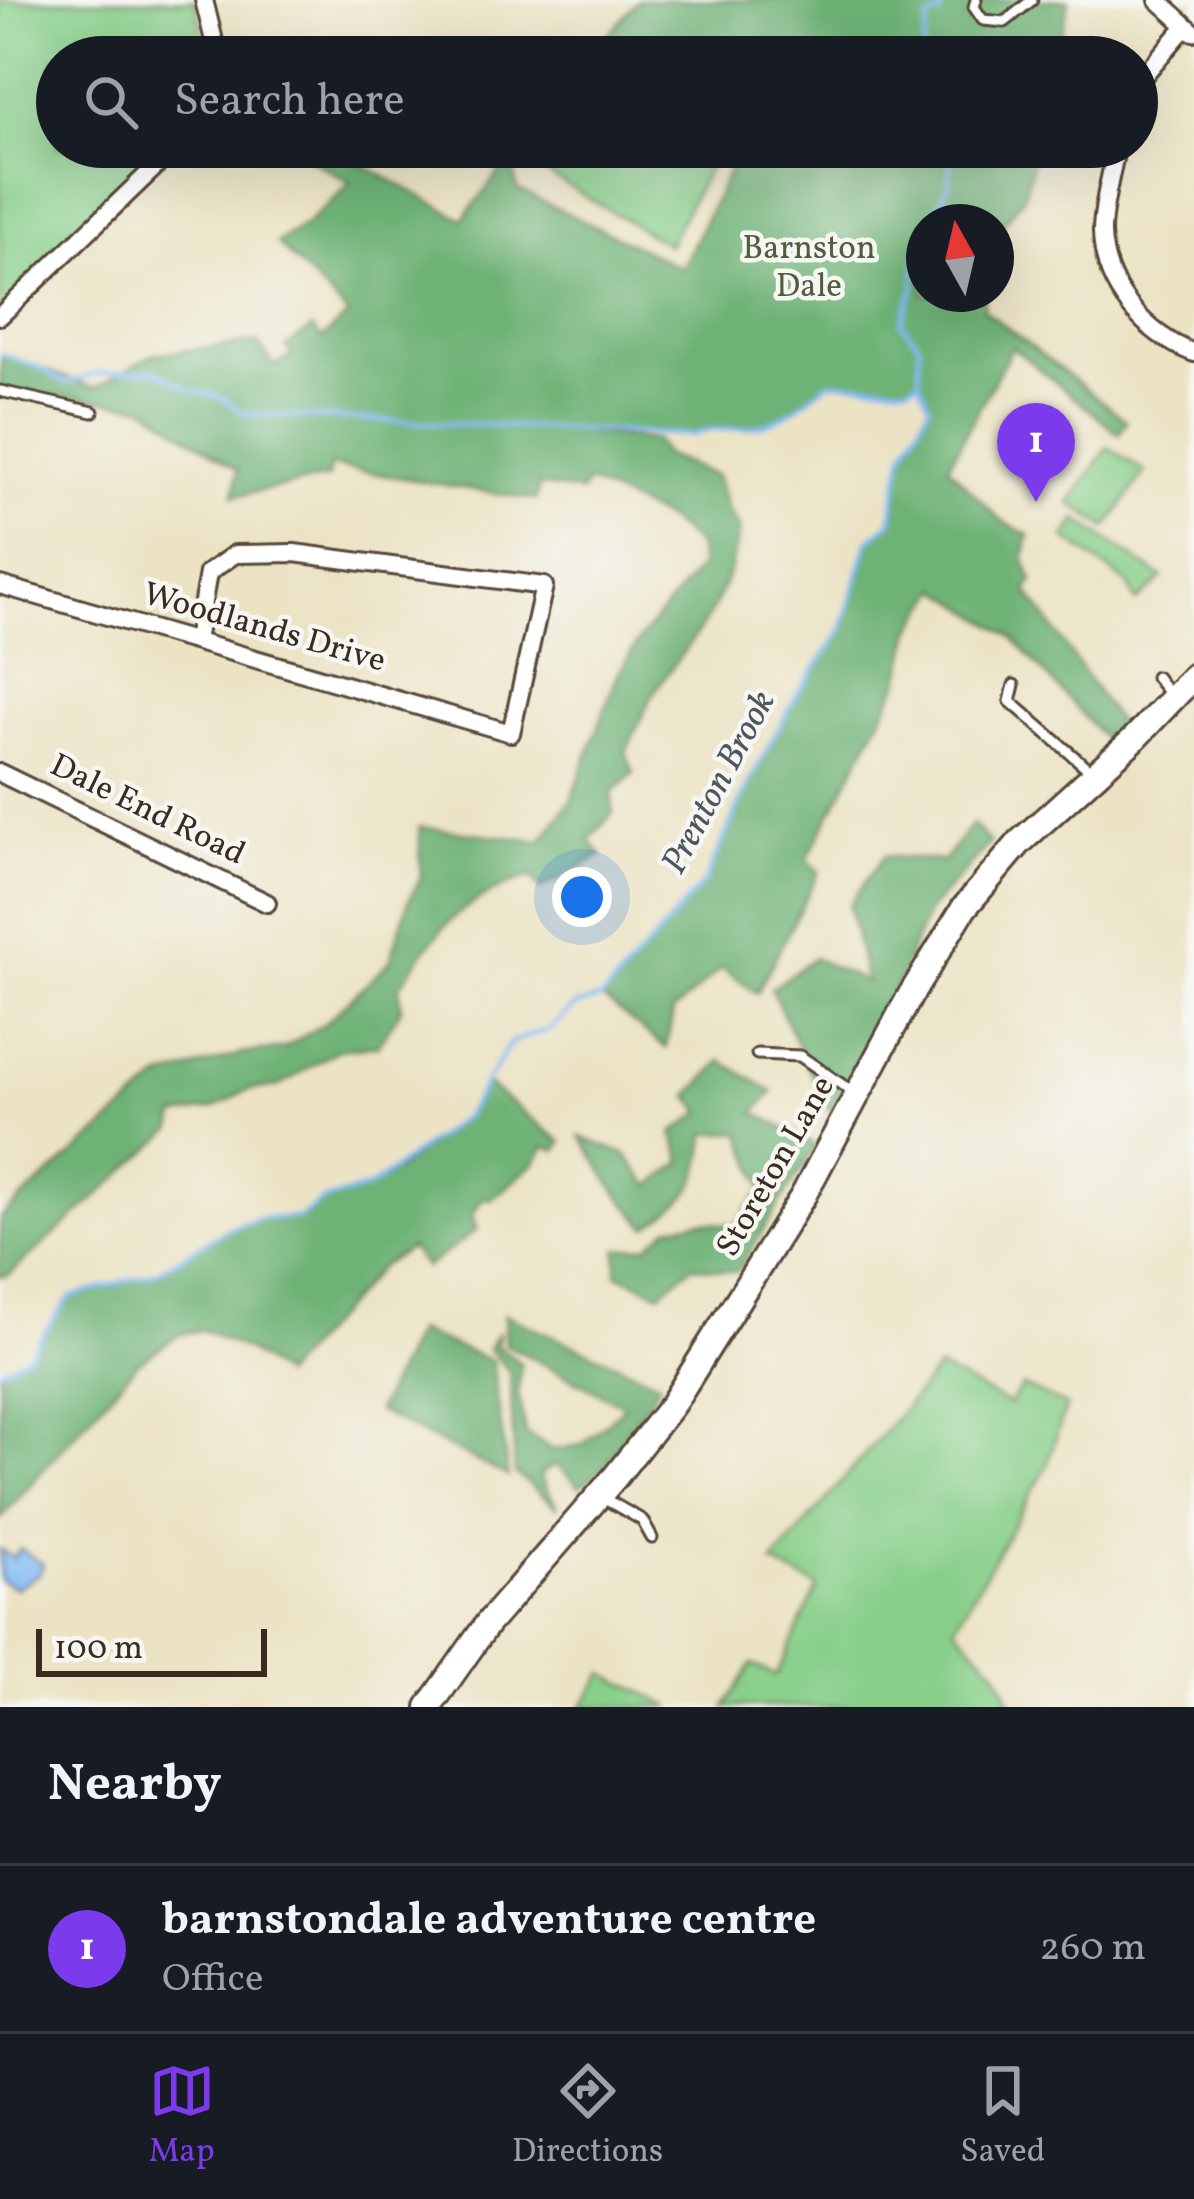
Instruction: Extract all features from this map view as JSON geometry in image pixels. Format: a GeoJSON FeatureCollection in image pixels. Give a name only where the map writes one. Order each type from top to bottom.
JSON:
{"type":"FeatureCollection","features":[{"type":"Feature","properties":{"kind":"street"},"geometry":{"type":"LineString","coordinates":[[204,0],[213,36]]}},
{"type":"Feature","properties":{"kind":"street"},"geometry":{"type":"LineString","coordinates":[[1158,0],[1190,30],[1158,62]]}},
{"type":"Feature","properties":{"kind":"street"},"geometry":{"type":"LineString","coordinates":[[0,316],[154,168]]}},
{"type":"Feature","properties":{"kind":"street"},"geometry":{"type":"LineString","coordinates":[[1113,168],[1102,232],[1115,284],[1135,315],[1174,346],[1194,353]]}},
{"type":"Feature","properties":{"kind":"street","name":"Woodlands Drive"},"geometry":{"type":"LineString","coordinates":[[0,585],[511,733],[544,586],[294,553],[235,554],[208,573],[196,640]]}},
{"type":"Feature","properties":{"kind":"street","name":"Storeton Lane"},"geometry":{"type":"LineString","coordinates":[[429,1707],[488,1623],[672,1406],[803,1196],[964,908],[1020,842],[1194,676]]}},
{"type":"Feature","properties":{"kind":"street","name":"Dale End Road"},"geometry":{"type":"LineString","coordinates":[[0,773],[267,903]]}},
{"type":"Feature","properties":{"kind":"lane"},"geometry":{"type":"LineString","coordinates":[[976,0],[974,7],[983,20],[1005,22],[1031,0]]}},
{"type":"Feature","properties":{"kind":"lane"},"geometry":{"type":"LineString","coordinates":[[0,391],[93,412]]}},
{"type":"Feature","properties":{"kind":"lane"},"geometry":{"type":"LineString","coordinates":[[1156,677],[1174,699]]}},
{"type":"Feature","properties":{"kind":"lane"},"geometry":{"type":"LineString","coordinates":[[1014,686],[1010,701],[1094,774]]}},
{"type":"Feature","properties":{"kind":"lane"},"geometry":{"type":"LineString","coordinates":[[757,1054],[800,1056],[857,1095]]}},
{"type":"Feature","properties":{"kind":"lane"},"geometry":{"type":"LineString","coordinates":[[598,1495],[642,1520],[652,1538]]}},
{"type":"Feature","properties":{"kind":"green space"},"geometry":{"type":"Polygon","coordinates":[[[0,0],[195,0],[203,36],[36,36],[36,168],[143,168],[0,314],[0,0]]]}},
{"type":"Feature","properties":{"kind":"green space"},"geometry":{"type":"Polygon","coordinates":[[[638,0],[1069,0],[1061,36],[608,36],[638,0]]]}},
{"type":"Feature","properties":{"kind":"green space","name":"Barnston Dale"},"geometry":{"type":"Polygon","coordinates":[[[326,168],[369,168],[463,219],[503,168],[516,168],[517,189],[682,268],[730,168],[1031,168],[1024,196],[1014,210],[1014,204],[906,204],[906,312],[987,312],[1127,421],[1119,434],[1012,347],[948,466],[1000,520],[1029,535],[1024,558],[1033,581],[1027,590],[1118,723],[1105,740],[1011,636],[939,589],[912,630],[900,681],[807,859],[819,872],[757,993],[721,968],[673,1012],[666,1048],[602,998],[705,881],[746,788],[797,694],[841,632],[868,541],[891,522],[903,455],[930,404],[919,381],[908,386],[830,382],[784,416],[752,427],[693,435],[552,428],[655,440],[664,455],[716,476],[739,529],[719,596],[654,693],[626,752],[634,774],[612,792],[613,813],[589,840],[602,855],[540,889],[531,876],[468,906],[441,931],[399,987],[401,1009],[378,1045],[338,1050],[279,1086],[248,1090],[214,1108],[176,1116],[173,1129],[9,1275],[0,1276],[0,1218],[160,1079],[241,1054],[284,1048],[324,1024],[390,961],[421,877],[419,827],[541,841],[571,801],[618,674],[642,636],[701,566],[697,544],[666,519],[587,482],[581,492],[539,485],[536,500],[330,466],[328,478],[234,496],[238,470],[144,406],[0,389],[2,354],[95,388],[154,354],[257,342],[275,366],[291,356],[287,346],[312,328],[322,339],[348,315],[277,243],[351,183],[326,168]]]}},
{"type":"Feature","properties":{"kind":"green space"},"geometry":{"type":"Polygon","coordinates":[[[542,168],[708,168],[668,245],[542,168]]]}},
{"type":"Feature","properties":{"kind":"green space"},"geometry":{"type":"Polygon","coordinates":[[[1108,447],[1145,472],[1107,528],[1070,503],[1108,447]]]}},
{"type":"Feature","properties":{"kind":"green space"},"geometry":{"type":"Polygon","coordinates":[[[1077,520],[1163,578],[1136,602],[1128,584],[1065,538],[1077,520]]]}},
{"type":"Feature","properties":{"kind":"green space"},"geometry":{"type":"Polygon","coordinates":[[[972,824],[990,843],[928,911],[889,1002],[830,1112],[771,989],[813,958],[866,982],[849,905],[884,856],[944,861],[972,824]]]}},
{"type":"Feature","properties":{"kind":"green space"},"geometry":{"type":"Polygon","coordinates":[[[722,1061],[773,1092],[755,1112],[816,1146],[737,1272],[692,1266],[660,1293],[617,1274],[617,1249],[648,1246],[669,1227],[700,1221],[735,1226],[763,1189],[741,1132],[706,1134],[691,1189],[647,1227],[616,1191],[581,1137],[627,1155],[650,1186],[683,1162],[673,1133],[702,1112],[689,1096],[722,1061]]]}},
{"type":"Feature","properties":{"kind":"green space"},"geometry":{"type":"Polygon","coordinates":[[[485,1083],[562,1142],[558,1150],[545,1147],[534,1164],[492,1199],[483,1198],[472,1216],[477,1230],[425,1268],[410,1248],[381,1266],[282,1376],[248,1351],[202,1330],[180,1334],[136,1364],[0,1519],[0,1370],[27,1356],[70,1297],[157,1272],[227,1229],[261,1218],[300,1218],[321,1201],[370,1187],[465,1116],[485,1083]]]}},
{"type":"Feature","properties":{"kind":"green space"},"geometry":{"type":"Polygon","coordinates":[[[504,1314],[660,1383],[605,1466],[580,1487],[556,1464],[539,1475],[558,1508],[515,1473],[510,1372],[488,1348],[498,1332],[496,1345],[521,1364],[518,1392],[525,1433],[553,1450],[582,1445],[625,1406],[505,1344],[504,1314]]]}},
{"type":"Feature","properties":{"kind":"green space"},"geometry":{"type":"Polygon","coordinates":[[[416,1331],[492,1361],[508,1477],[377,1411],[416,1331]]]}},
{"type":"Feature","properties":{"kind":"green space"},"geometry":{"type":"Polygon","coordinates":[[[938,1368],[1009,1404],[1022,1386],[1066,1405],[1047,1466],[955,1626],[997,1671],[1013,1707],[725,1707],[752,1664],[776,1676],[818,1587],[773,1563],[938,1368]]]}},
{"type":"Feature","properties":{"kind":"green space"},"geometry":{"type":"Polygon","coordinates":[[[604,1673],[672,1707],[582,1707],[604,1673]]]}},
{"type":"Feature","properties":{"kind":"water"},"geometry":{"type":"Polygon","coordinates":[[[0,1549],[13,1558],[20,1549],[43,1564],[39,1574],[16,1588],[0,1580],[0,1549]]]}},
{"type":"Feature","properties":{"kind":"waterway","name":"Prenton Brook"},"geometry":{"type":"LineString","coordinates":[[925,36],[928,20],[941,14],[943,0]]}},
{"type":"Feature","properties":{"kind":"waterway","name":"Prenton Brook"},"geometry":{"type":"LineString","coordinates":[[939,204],[950,168]]}},
{"type":"Feature","properties":{"kind":"waterway","name":"Prenton Brook"},"geometry":{"type":"LineString","coordinates":[[0,1370],[27,1356],[70,1297],[157,1272],[227,1229],[261,1218],[300,1218],[321,1201],[370,1187],[465,1116],[511,1042],[550,1029],[573,1007],[602,998],[705,881],[746,788],[797,694],[841,632],[868,541],[891,522],[903,455],[930,405],[919,381],[919,344],[901,323],[906,310]]}},
{"type":"Feature","properties":{"kind":"waterway"},"geometry":{"type":"LineString","coordinates":[[2,354],[65,383],[100,373],[156,370],[189,389],[222,398],[244,414],[693,435],[774,421],[829,382],[908,386],[919,381]]}},
{"type":"Feature","properties":{"kind":"place","name":"barnstondale adventure centre"},"geometry":{"type":"Point","coordinates":[1036,502]}}]}
